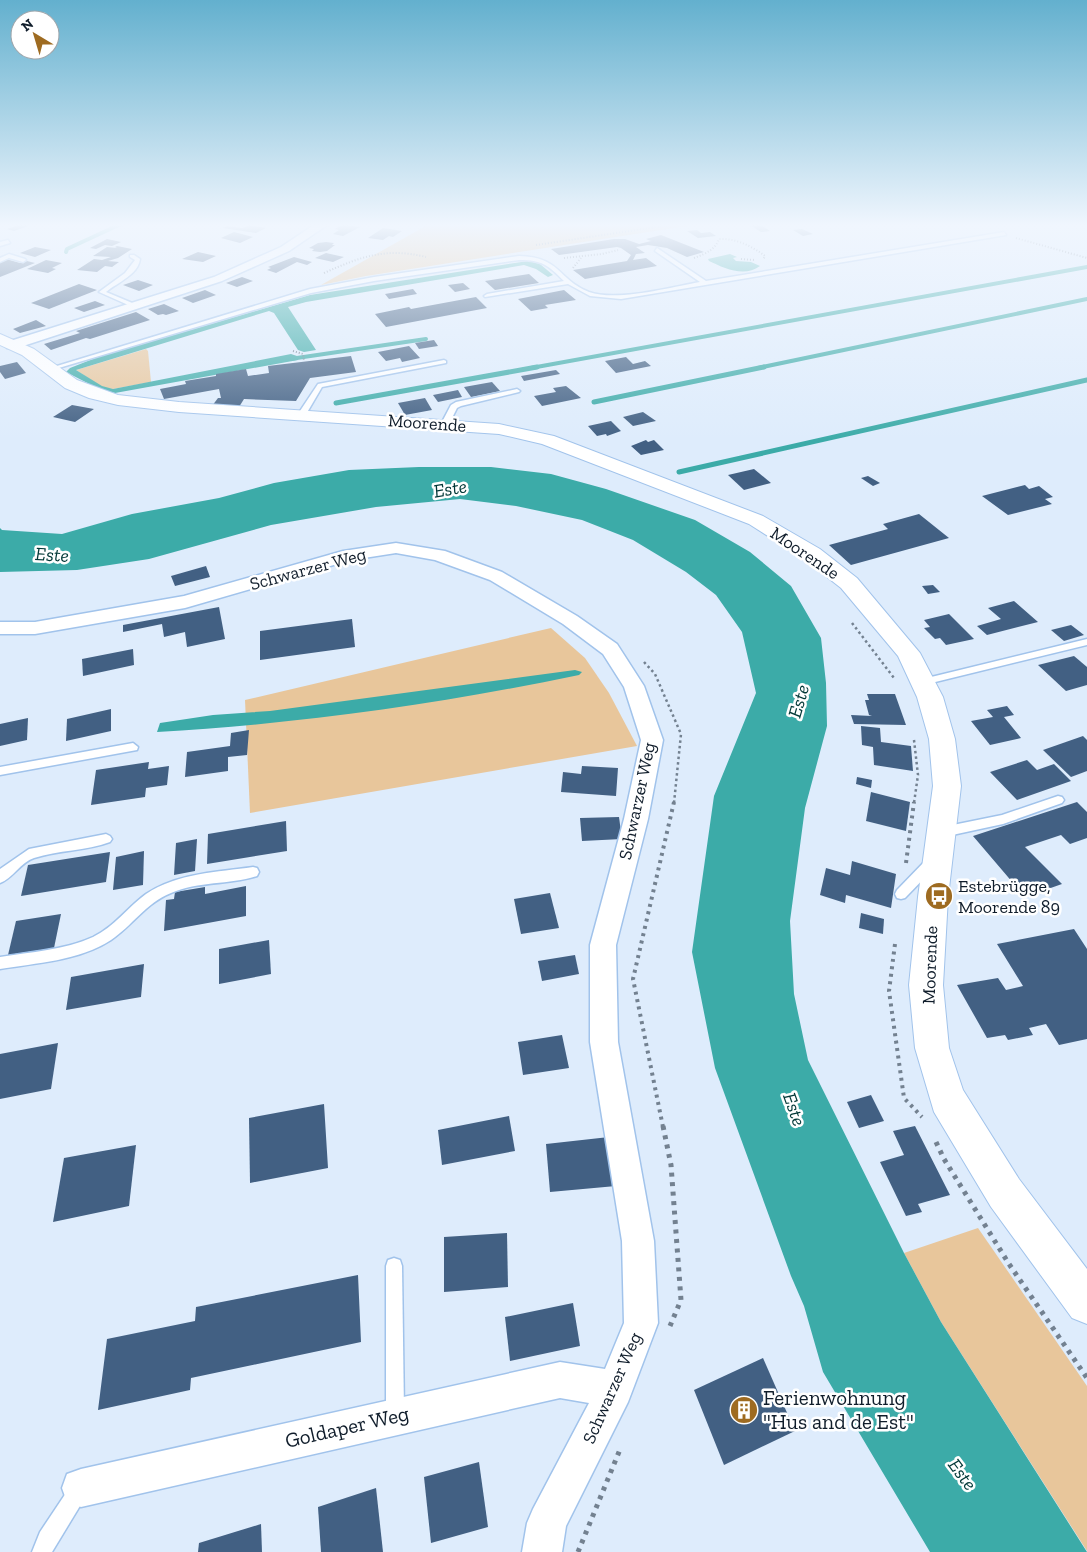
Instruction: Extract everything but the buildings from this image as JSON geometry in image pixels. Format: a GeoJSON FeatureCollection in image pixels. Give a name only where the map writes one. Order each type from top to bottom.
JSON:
{"type":"FeatureCollection","features":[{"type":"Feature","properties":{"kind":"street"},"geometry":{"type":"LineString","coordinates":[[6,342],[135,306],[165,295]]}},
{"type":"Feature","properties":{"kind":"street","name":"Moorende"},"geometry":{"type":"LineString","coordinates":[[6,342],[28,352],[81,389],[118,400],[499,429],[548,440],[736,512],[781,533],[849,583],[908,653],[930,696],[942,739],[947,786],[926,985],[932,1048],[946,1094],[1004,1193],[1087,1303]]}},
{"type":"Feature","properties":{"kind":"street","name":"Schwarzer Weg"},"geometry":{"type":"LineString","coordinates":[[0,628],[35,628],[185,602],[349,556],[396,548],[439,555],[496,576],[570,620],[610,649],[634,686],[652,740],[636,819],[603,945],[604,1042],[638,1241],[641,1323],[614,1389],[547,1523],[542,1552]]}},
{"type":"Feature","properties":{"kind":"street","name":"Goldaper Weg"},"geometry":{"type":"LineString","coordinates":[[81,1488],[560,1380],[614,1389]]}},
{"type":"Feature","properties":{"kind":"lane"},"geometry":{"type":"LineString","coordinates":[[110,295],[135,306]]}},
{"type":"Feature","properties":{"kind":"lane"},"geometry":{"type":"LineString","coordinates":[[50,369],[295,295]]}},
{"type":"Feature","properties":{"kind":"lane"},"geometry":{"type":"LineString","coordinates":[[594,295],[621,297],[630,295]]}},
{"type":"Feature","properties":{"kind":"lane"},"geometry":{"type":"LineString","coordinates":[[302,414],[320,385],[444,362]]}},
{"type":"Feature","properties":{"kind":"lane"},"geometry":{"type":"LineString","coordinates":[[445,424],[454,407],[459,404],[517,391]]}},
{"type":"Feature","properties":{"kind":"lane"},"geometry":{"type":"LineString","coordinates":[[923,682],[1087,642]]}},
{"type":"Feature","properties":{"kind":"lane"},"geometry":{"type":"LineString","coordinates":[[0,771],[133,747]]}},
{"type":"Feature","properties":{"kind":"lane"},"geometry":{"type":"LineString","coordinates":[[901,894],[940,844],[1058,800]]}},
{"type":"Feature","properties":{"kind":"lane"},"geometry":{"type":"LineString","coordinates":[[0,878],[8,869],[29,854],[106,839]]}},
{"type":"Feature","properties":{"kind":"lane"},"geometry":{"type":"LineString","coordinates":[[0,963],[74,950],[102,940],[141,905],[168,888],[253,872]]}},
{"type":"Feature","properties":{"kind":"lane"},"geometry":{"type":"LineString","coordinates":[[394,1266],[395,1417]]}},
{"type":"Feature","properties":{"kind":"lane"},"geometry":{"type":"LineString","coordinates":[[42,1552],[47,1539],[81,1488]]}},
{"type":"Feature","properties":{"kind":"path"},"geometry":{"type":"LineString","coordinates":[[293,351],[303,354],[304,360]]}},
{"type":"Feature","properties":{"kind":"path"},"geometry":{"type":"LineString","coordinates":[[847,616],[898,684]]}},
{"type":"Feature","properties":{"kind":"path"},"geometry":{"type":"LineString","coordinates":[[643,661],[655,674],[681,734],[674,805],[633,979],[671,1165],[681,1300],[670,1327]]}},
{"type":"Feature","properties":{"kind":"path"},"geometry":{"type":"LineString","coordinates":[[904,873],[918,775],[914,740]]}},
{"type":"Feature","properties":{"kind":"path"},"geometry":{"type":"LineString","coordinates":[[578,1552],[622,1444]]}},
{"type":"Feature","properties":{"kind":"shaded area"},"geometry":{"type":"Polygon","coordinates":[[[146,349],[148,351],[151,382],[113,389],[103,388],[76,370],[146,349]]]}},
{"type":"Feature","properties":{"kind":"shaded area"},"geometry":{"type":"Polygon","coordinates":[[[551,628],[585,658],[609,693],[637,746],[250,813],[245,700],[551,628]]]}},
{"type":"Feature","properties":{"kind":"shaded area"},"geometry":{"type":"Polygon","coordinates":[[[978,1228],[1087,1386],[1087,1551],[941,1322],[904,1253],[978,1228]]]}},
{"type":"Feature","properties":{"kind":"water"},"geometry":{"type":"Polygon","coordinates":[[[309,295],[345,295],[288,307],[316,350],[304,352],[298,350],[274,313],[269,311],[76,370],[102,386],[113,389],[291,354],[297,356],[298,360],[115,393],[101,390],[66,372],[70,368],[98,357],[309,295]]]}},
{"type":"Feature","properties":{"kind":"water","name":"Este"},"geometry":{"type":"Polygon","coordinates":[[[419,467],[491,467],[551,474],[606,489],[695,520],[750,552],[791,586],[821,638],[826,683],[827,726],[805,808],[790,921],[794,994],[808,1060],[904,1253],[941,1322],[1087,1552],[930,1552],[823,1372],[804,1306],[791,1276],[715,1068],[692,952],[714,796],[756,693],[742,632],[716,595],[686,572],[633,540],[582,520],[516,506],[460,499],[376,507],[271,525],[149,559],[77,570],[0,572],[0,528],[2,530],[62,534],[132,514],[219,498],[274,483],[349,470],[419,467]]]}},
{"type":"Feature","properties":{"kind":"water"},"geometry":{"type":"Polygon","coordinates":[[[575,670],[582,672],[579,675],[422,704],[263,724],[157,732],[160,723],[213,715],[270,711],[575,670]]]}},
{"type":"Feature","properties":{"kind":"waterway"},"geometry":{"type":"LineString","coordinates":[[531,368],[931,295]]}},
{"type":"Feature","properties":{"kind":"waterway"},"geometry":{"type":"LineString","coordinates":[[758,368],[1087,299]]}},
{"type":"Feature","properties":{"kind":"waterway"},"geometry":{"type":"LineString","coordinates":[[290,359],[426,339]]}},
{"type":"Feature","properties":{"kind":"waterway"},"geometry":{"type":"LineString","coordinates":[[336,403],[537,367]]}},
{"type":"Feature","properties":{"kind":"waterway"},"geometry":{"type":"LineString","coordinates":[[594,402],[764,367]]}},
{"type":"Feature","properties":{"kind":"waterway"},"geometry":{"type":"LineString","coordinates":[[679,472],[1087,380]]}},
{"type":"Feature","properties":{"kind":"place","name":"Estebrügge, Moorende 89"},"geometry":{"type":"Point","coordinates":[939,896]}},
{"type":"Feature","properties":{"kind":"place","name":"Ferienwohnung \"Hus and de Est\""},"geometry":{"type":"Point","coordinates":[744,1410]}}]}
